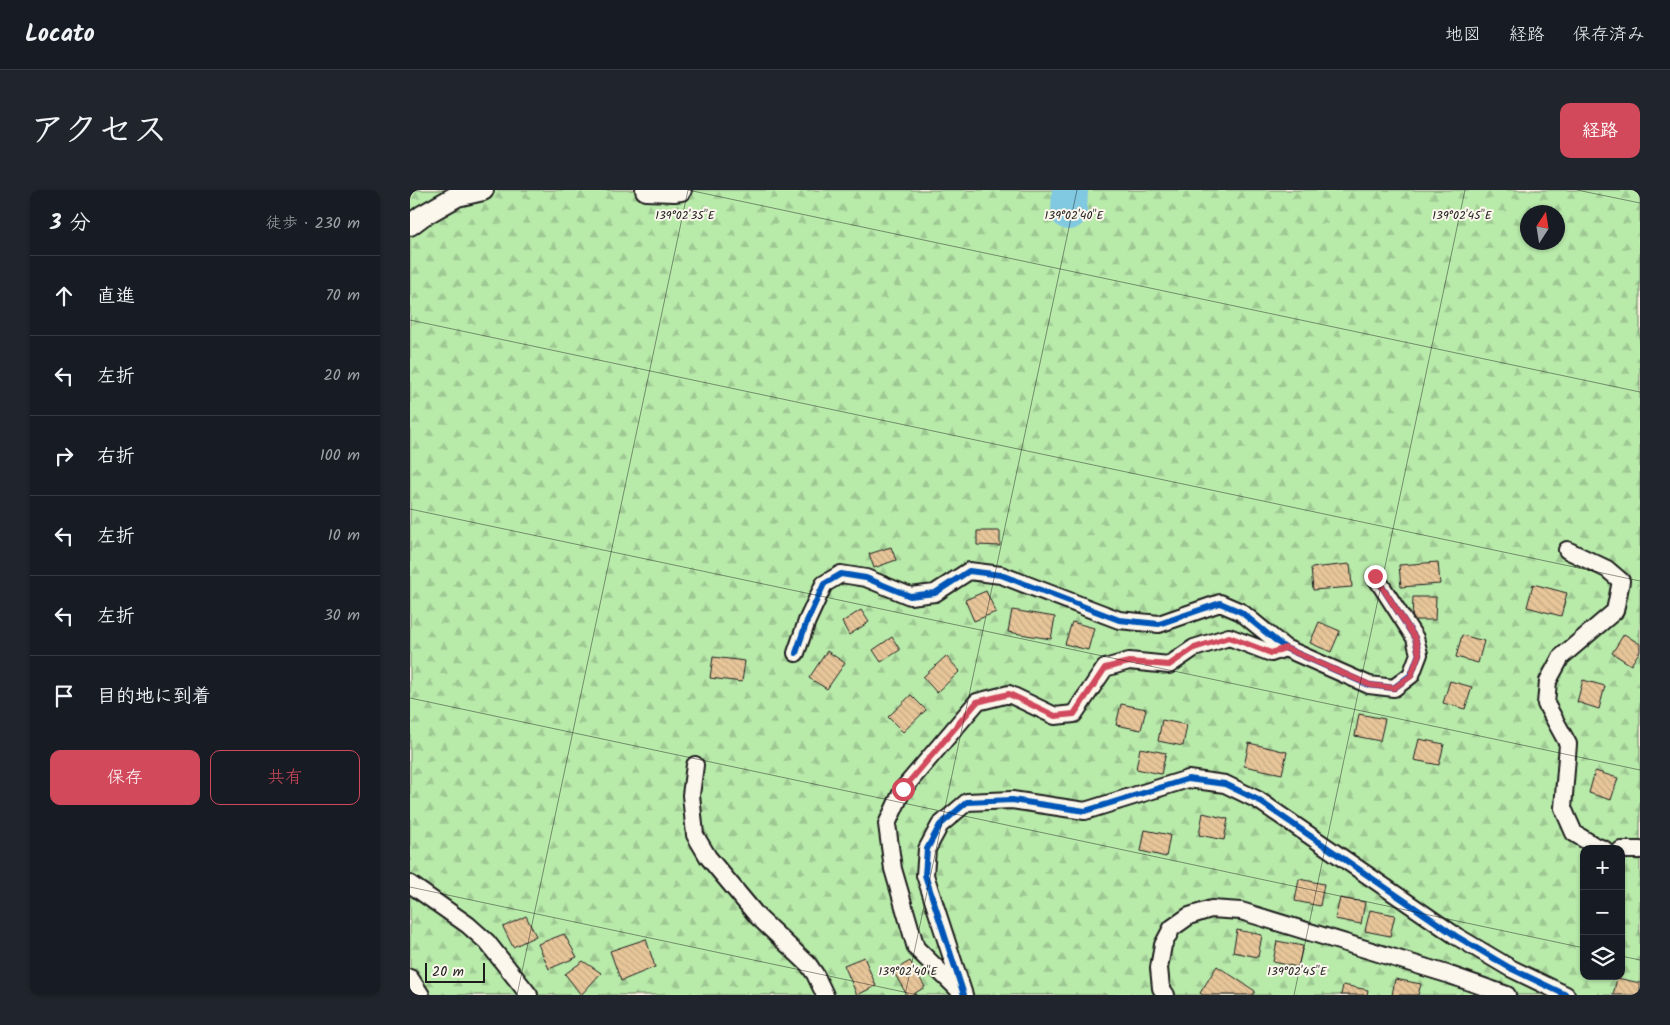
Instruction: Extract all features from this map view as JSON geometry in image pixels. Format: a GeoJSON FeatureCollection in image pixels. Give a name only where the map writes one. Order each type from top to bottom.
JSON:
{"type":"FeatureCollection","features":[{"type":"Feature","properties":{"kind":"street"},"geometry":{"type":"LineString","coordinates":[[410,225],[457,196],[483,190]]}},
{"type":"Feature","properties":{"kind":"street"},"geometry":{"type":"LineString","coordinates":[[646,190],[682,190]]}},
{"type":"Feature","properties":{"kind":"street"},"geometry":{"type":"LineString","coordinates":[[1567,550],[1607,569],[1621,581],[1615,611],[1561,657],[1548,681],[1546,704],[1568,744],[1563,808],[1574,833],[1593,845]]}},
{"type":"Feature","properties":{"kind":"street"},"geometry":{"type":"LineString","coordinates":[[796,653],[806,622],[824,584],[841,574],[866,578],[910,596],[935,593],[968,571],[1001,575],[1119,620],[1159,624],[1220,602],[1241,612],[1285,648],[1370,685],[1394,688],[1411,676],[1419,654],[1415,638],[1375,576]]}},
{"type":"Feature","properties":{"kind":"street"},"geometry":{"type":"LineString","coordinates":[[964,995],[916,948],[893,869],[887,824],[903,789],[977,702],[1009,694],[1055,716],[1074,714],[1105,668],[1129,662],[1169,665],[1194,648],[1229,637],[1271,653],[1285,648]]}},
{"type":"Feature","properties":{"kind":"street"},"geometry":{"type":"LineString","coordinates":[[694,765],[691,795],[695,835],[708,858],[758,917],[808,964],[825,995]]}},
{"type":"Feature","properties":{"kind":"street"},"geometry":{"type":"LineString","coordinates":[[964,995],[925,875],[927,849],[940,825],[967,802],[1012,800],[1085,811],[1188,779],[1225,784],[1258,800],[1456,936],[1510,968],[1566,995]]}},
{"type":"Feature","properties":{"kind":"street"},"geometry":{"type":"LineString","coordinates":[[1625,850],[1640,850]]}},
{"type":"Feature","properties":{"kind":"street"},"geometry":{"type":"LineString","coordinates":[[410,884],[468,925],[487,942],[529,995]]}},
{"type":"Feature","properties":{"kind":"street"},"geometry":{"type":"LineString","coordinates":[[1166,995],[1161,988],[1159,968],[1163,945],[1172,928],[1189,916],[1212,909],[1241,911],[1447,974],[1507,995]]}},
{"type":"Feature","properties":{"kind":"street"},"geometry":{"type":"LineString","coordinates":[[410,978],[421,995]]}},
{"type":"Feature","properties":{"kind":"green space"},"geometry":{"type":"Polygon","coordinates":[[[410,190],[1640,190],[1640,995],[410,995],[410,190]]]}},
{"type":"Feature","properties":{"kind":"building"},"geometry":{"type":"Polygon","coordinates":[[[977,531],[1000,531],[1000,546],[977,545],[977,531]]]}},
{"type":"Feature","properties":{"kind":"building"},"geometry":{"type":"Polygon","coordinates":[[[891,547],[896,560],[874,568],[869,554],[891,547]]]}},
{"type":"Feature","properties":{"kind":"building"},"geometry":{"type":"Polygon","coordinates":[[[1438,562],[1440,584],[1401,587],[1399,565],[1438,562]]]}},
{"type":"Feature","properties":{"kind":"building"},"geometry":{"type":"Polygon","coordinates":[[[1350,564],[1352,587],[1313,590],[1311,568],[1350,564]]]}},
{"type":"Feature","properties":{"kind":"building"},"geometry":{"type":"Polygon","coordinates":[[[1533,584],[1567,593],[1561,616],[1527,607],[1533,584]]]}},
{"type":"Feature","properties":{"kind":"building"},"geometry":{"type":"Polygon","coordinates":[[[986,591],[996,612],[974,621],[965,600],[986,591]]]}},
{"type":"Feature","properties":{"kind":"building"},"geometry":{"type":"Polygon","coordinates":[[[1413,597],[1436,597],[1435,620],[1412,620],[1413,597]]]}},
{"type":"Feature","properties":{"kind":"building"},"geometry":{"type":"Polygon","coordinates":[[[861,610],[869,622],[849,635],[842,622],[861,610]]]}},
{"type":"Feature","properties":{"kind":"building"},"geometry":{"type":"Polygon","coordinates":[[[1012,610],[1055,617],[1051,639],[1008,632],[1012,610]]]}},
{"type":"Feature","properties":{"kind":"building"},"geometry":{"type":"Polygon","coordinates":[[[1072,622],[1094,628],[1088,650],[1065,644],[1072,622]]]}},
{"type":"Feature","properties":{"kind":"building"},"geometry":{"type":"Polygon","coordinates":[[[1319,622],[1340,631],[1331,652],[1310,643],[1319,622]]]}},
{"type":"Feature","properties":{"kind":"building"},"geometry":{"type":"Polygon","coordinates":[[[1624,634],[1640,644],[1640,651],[1631,665],[1612,653],[1624,634]]]}},
{"type":"Feature","properties":{"kind":"building"},"geometry":{"type":"Polygon","coordinates":[[[1462,635],[1484,641],[1478,663],[1456,657],[1462,635]]]}},
{"type":"Feature","properties":{"kind":"building"},"geometry":{"type":"Polygon","coordinates":[[[892,637],[900,650],[881,662],[873,650],[892,637]]]}},
{"type":"Feature","properties":{"kind":"building"},"geometry":{"type":"Polygon","coordinates":[[[827,651],[845,663],[827,689],[809,678],[827,651]]]}},
{"type":"Feature","properties":{"kind":"building"},"geometry":{"type":"Polygon","coordinates":[[[946,656],[960,671],[937,693],[923,677],[946,656]]]}},
{"type":"Feature","properties":{"kind":"building"},"geometry":{"type":"Polygon","coordinates":[[[713,657],[745,661],[742,682],[710,678],[713,657]]]}},
{"type":"Feature","properties":{"kind":"building"},"geometry":{"type":"Polygon","coordinates":[[[1583,680],[1605,686],[1599,709],[1577,702],[1583,680]]]}},
{"type":"Feature","properties":{"kind":"building"},"geometry":{"type":"Polygon","coordinates":[[[1450,681],[1472,687],[1465,709],[1443,703],[1450,681]]]}},
{"type":"Feature","properties":{"kind":"building"},"geometry":{"type":"Polygon","coordinates":[[[911,695],[926,710],[903,732],[888,717],[911,695]]]}},
{"type":"Feature","properties":{"kind":"building"},"geometry":{"type":"Polygon","coordinates":[[[1121,704],[1146,709],[1141,730],[1116,725],[1121,704]]]}},
{"type":"Feature","properties":{"kind":"building"},"geometry":{"type":"Polygon","coordinates":[[[1359,714],[1385,719],[1380,741],[1355,736],[1359,714]]]}},
{"type":"Feature","properties":{"kind":"building"},"geometry":{"type":"Polygon","coordinates":[[[1162,720],[1187,725],[1183,746],[1158,741],[1162,720]]]}},
{"type":"Feature","properties":{"kind":"building"},"geometry":{"type":"Polygon","coordinates":[[[1419,739],[1444,744],[1439,765],[1414,760],[1419,739]]]}},
{"type":"Feature","properties":{"kind":"building"},"geometry":{"type":"Polygon","coordinates":[[[1249,743],[1287,752],[1282,774],[1244,766],[1249,743]]]}},
{"type":"Feature","properties":{"kind":"building"},"geometry":{"type":"Polygon","coordinates":[[[1140,748],[1166,753],[1161,774],[1136,769],[1140,748]]]}},
{"type":"Feature","properties":{"kind":"building"},"geometry":{"type":"Polygon","coordinates":[[[1595,771],[1618,778],[1611,800],[1589,793],[1595,771]]]}},
{"type":"Feature","properties":{"kind":"building"},"geometry":{"type":"Polygon","coordinates":[[[1203,813],[1228,819],[1224,840],[1199,835],[1203,813]]]}},
{"type":"Feature","properties":{"kind":"building"},"geometry":{"type":"Polygon","coordinates":[[[1145,830],[1170,835],[1166,857],[1141,851],[1145,830]]]}},
{"type":"Feature","properties":{"kind":"building"},"geometry":{"type":"Polygon","coordinates":[[[1299,879],[1324,884],[1320,906],[1295,901],[1299,879]]]}},
{"type":"Feature","properties":{"kind":"building"},"geometry":{"type":"Polygon","coordinates":[[[1340,898],[1365,902],[1361,924],[1335,919],[1340,898]]]}},
{"type":"Feature","properties":{"kind":"building"},"geometry":{"type":"Polygon","coordinates":[[[1370,910],[1395,915],[1390,936],[1365,931],[1370,910]]]}},
{"type":"Feature","properties":{"kind":"building"},"geometry":{"type":"Polygon","coordinates":[[[526,916],[536,936],[513,947],[503,927],[526,916]]]}},
{"type":"Feature","properties":{"kind":"building"},"geometry":{"type":"Polygon","coordinates":[[[1237,930],[1262,935],[1258,957],[1233,952],[1237,930]]]}},
{"type":"Feature","properties":{"kind":"building"},"geometry":{"type":"Polygon","coordinates":[[[564,934],[577,957],[549,969],[538,944],[564,934]]]}},
{"type":"Feature","properties":{"kind":"building"},"geometry":{"type":"Polygon","coordinates":[[[646,939],[655,967],[621,981],[610,951],[646,939]]]}},
{"type":"Feature","properties":{"kind":"building"},"geometry":{"type":"Polygon","coordinates":[[[1277,941],[1303,946],[1298,967],[1273,962],[1277,941]]]}},
{"type":"Feature","properties":{"kind":"building"},"geometry":{"type":"Polygon","coordinates":[[[864,957],[876,986],[857,995],[844,965],[864,957]]]}},
{"type":"Feature","properties":{"kind":"building"},"geometry":{"type":"Polygon","coordinates":[[[583,961],[601,973],[581,995],[565,974],[583,961]]]}},
{"type":"Feature","properties":{"kind":"building"},"geometry":{"type":"Polygon","coordinates":[[[910,961],[925,987],[912,995],[907,995],[893,971],[910,961]]]}},
{"type":"Feature","properties":{"kind":"building"},"geometry":{"type":"Polygon","coordinates":[[[1217,966],[1255,991],[1253,995],[1203,995],[1200,993],[1217,966]]]}},
{"type":"Feature","properties":{"kind":"building"},"geometry":{"type":"Polygon","coordinates":[[[1395,979],[1421,984],[1418,995],[1392,995],[1395,979]]]}},
{"type":"Feature","properties":{"kind":"building"},"geometry":{"type":"Polygon","coordinates":[[[1617,980],[1640,983],[1640,995],[1613,995],[1617,980]]]}},
{"type":"Feature","properties":{"kind":"building"},"geometry":{"type":"Polygon","coordinates":[[[1343,985],[1368,990],[1367,995],[1341,995],[1343,985]]]}},
{"type":"Feature","properties":{"kind":"waterway"},"geometry":{"type":"LineString","coordinates":[[1069,212],[1070,190]]}},
{"type":"Feature","properties":{"kind":"cycle path"},"geometry":{"type":"LineString","coordinates":[[796,653],[807,621],[824,584],[841,574],[866,578],[910,596],[935,593],[969,571],[1001,575],[1119,620],[1159,624],[1220,603],[1241,612],[1285,648],[1369,685],[1394,688],[1411,675],[1419,654],[1415,638],[1375,576]]}},
{"type":"Feature","properties":{"kind":"cycle path"},"geometry":{"type":"LineString","coordinates":[[964,995],[925,875],[927,849],[940,825],[967,802],[1012,800],[1085,811],[1188,779],[1225,784],[1258,800],[1456,936],[1510,968],[1566,995]]}},
{"type":"Feature","properties":{"kind":"route"},"geometry":{"type":"LineString","coordinates":[[903,789],[977,702],[1009,694],[1055,716],[1074,714],[1105,668],[1129,662],[1169,665],[1194,648],[1229,637],[1271,653],[1285,648],[1370,685],[1394,688],[1411,676],[1419,654],[1415,638],[1375,576]]}}]}
